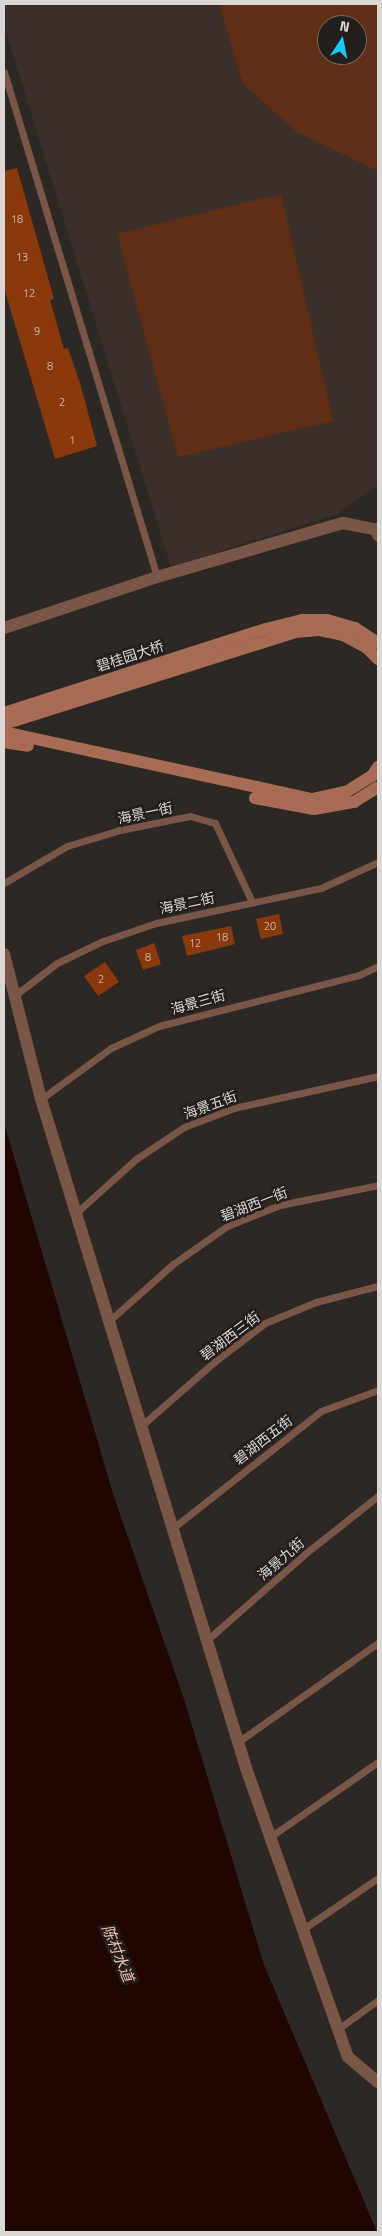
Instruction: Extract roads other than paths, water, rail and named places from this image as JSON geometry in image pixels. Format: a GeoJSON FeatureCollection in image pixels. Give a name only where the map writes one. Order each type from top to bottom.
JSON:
{"type":"FeatureCollection","features":[{"type":"Feature","properties":{"kind":"main road"},"geometry":{"type":"LineString","coordinates":[[266,635],[303,620],[327,620],[355,628],[378,644]]}},
{"type":"Feature","properties":{"kind":"main road"},"geometry":{"type":"LineString","coordinates":[[266,635],[319,630],[343,635],[367,648],[378,659]]}},
{"type":"Feature","properties":{"kind":"main road","name":"碧桂园大桥"},"geometry":{"type":"LineString","coordinates":[[4,713],[266,635]]}},
{"type":"Feature","properties":{"kind":"main road","name":"碧桂园大桥"},"geometry":{"type":"LineString","coordinates":[[4,724],[266,635]]}},
{"type":"Feature","properties":{"kind":"main road"},"geometry":{"type":"LineString","coordinates":[[4,732],[312,799],[346,792],[372,776],[378,767]]}},
{"type":"Feature","properties":{"kind":"main road"},"geometry":{"type":"LineString","coordinates":[[4,742],[314,809],[354,802],[378,787]]}},
{"type":"Feature","properties":{"kind":"street"},"geometry":{"type":"LineString","coordinates":[[4,628],[157,577],[343,523],[376,529],[378,535]]}},
{"type":"Feature","properties":{"kind":"street"},"geometry":{"type":"LineString","coordinates":[[4,954],[13,996],[41,1099],[238,1742],[348,2057],[378,2082]]}},
{"type":"Feature","properties":{"kind":"lane"},"geometry":{"type":"LineString","coordinates":[[4,72],[157,577]]}},
{"type":"Feature","properties":{"kind":"lane","name":"海景一街"},"geometry":{"type":"LineString","coordinates":[[4,883],[67,846],[120,830],[190,816],[215,823],[252,902]]}},
{"type":"Feature","properties":{"kind":"lane","name":"海景二街"},"geometry":{"type":"LineString","coordinates":[[13,996],[58,963],[103,941],[156,923],[321,888],[378,862]]}},
{"type":"Feature","properties":{"kind":"lane","name":"海景三街"},"geometry":{"type":"LineString","coordinates":[[41,1099],[111,1048],[159,1026],[359,975],[378,966]]}},
{"type":"Feature","properties":{"kind":"lane","name":"海景五街"},"geometry":{"type":"LineString","coordinates":[[76,1213],[136,1159],[184,1127],[234,1108],[378,1076]]}},
{"type":"Feature","properties":{"kind":"lane","name":"碧湖西一街"},"geometry":{"type":"LineString","coordinates":[[110,1322],[173,1264],[227,1226],[280,1205],[378,1185]]}},
{"type":"Feature","properties":{"kind":"lane","name":"碧湖西三街"},"geometry":{"type":"LineString","coordinates":[[142,1426],[214,1362],[265,1323],[316,1302],[378,1286]]}},
{"type":"Feature","properties":{"kind":"lane","name":"碧湖西五街"},"geometry":{"type":"LineString","coordinates":[[173,1528],[321,1411],[378,1390]]}},
{"type":"Feature","properties":{"kind":"lane","name":"海景九街"},"geometry":{"type":"LineString","coordinates":[[207,1640],[375,1497]]}},
{"type":"Feature","properties":{"kind":"lane"},"geometry":{"type":"LineString","coordinates":[[238,1742],[378,1643]]}},
{"type":"Feature","properties":{"kind":"lane"},"geometry":{"type":"LineString","coordinates":[[270,1837],[378,1762]]}},
{"type":"Feature","properties":{"kind":"lane"},"geometry":{"type":"LineString","coordinates":[[303,1929],[378,1878]]}},
{"type":"Feature","properties":{"kind":"lane"},"geometry":{"type":"LineString","coordinates":[[338,2029],[378,2000]]}},
{"type":"Feature","properties":{"kind":"water","name":"陈村水道"},"geometry":{"type":"Polygon","coordinates":[[[4,1123],[114,1497],[184,1699],[264,1965],[377,2232],[4,2232],[4,1123]]]}}]}
